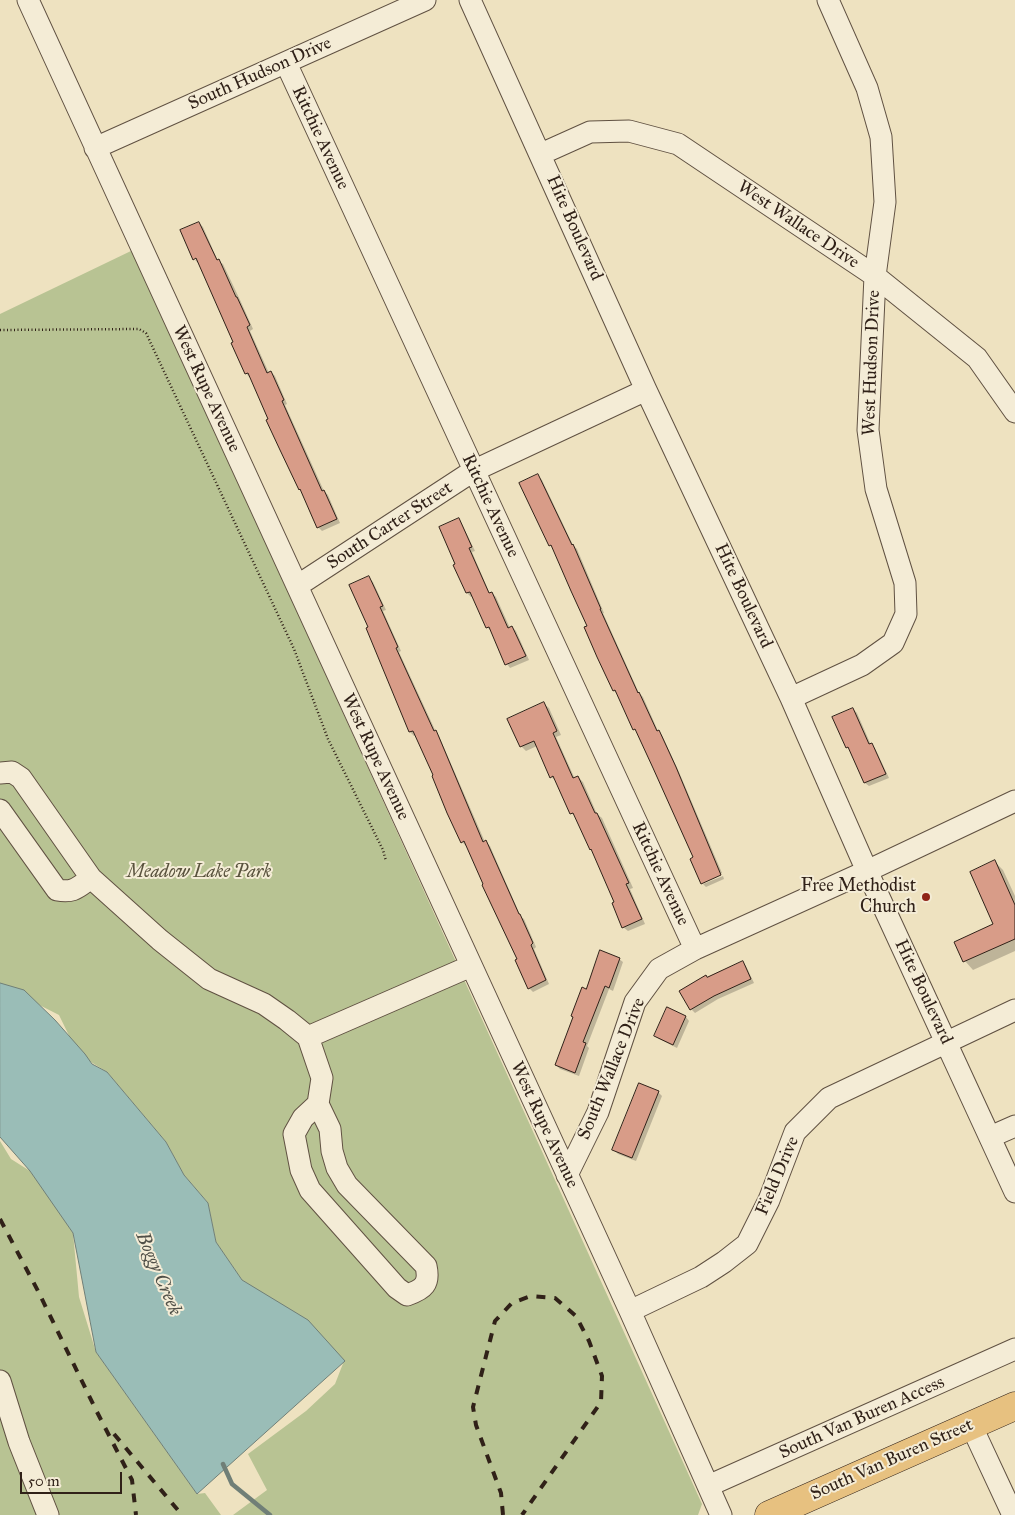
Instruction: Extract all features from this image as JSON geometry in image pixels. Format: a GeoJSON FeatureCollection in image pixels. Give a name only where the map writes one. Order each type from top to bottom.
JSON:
{"type":"FeatureCollection","features":[{"type":"Feature","properties":{"kind":"highway","name":"South Van Buren Street"},"geometry":{"type":"LineString","coordinates":[[783,1512],[1015,1406]]}},
{"type":"Feature","properties":{"kind":"street","name":"West Rupe Avenue"},"geometry":{"type":"LineString","coordinates":[[28,0],[630,1311],[721,1515]]}},
{"type":"Feature","properties":{"kind":"street","name":"South Hudson Drive"},"geometry":{"type":"LineString","coordinates":[[95,148],[425,0]]}},
{"type":"Feature","properties":{"kind":"street","name":"Hite Boulevard"},"geometry":{"type":"LineString","coordinates":[[470,0],[646,390],[791,698],[867,872],[1015,1192]]}},
{"type":"Feature","properties":{"kind":"street","name":"West Hudson Drive"},"geometry":{"type":"LineString","coordinates":[[791,698],[862,665],[893,643],[906,614],[905,583],[876,489],[868,430],[875,276],[885,202],[881,138],[867,88],[828,0]]}},
{"type":"Feature","properties":{"kind":"street","name":"Ritchie Avenue"},"geometry":{"type":"LineString","coordinates":[[286,63],[695,949]]}},
{"type":"Feature","properties":{"kind":"street","name":"West Wallace Drive"},"geometry":{"type":"LineString","coordinates":[[541,154],[590,132],[629,131],[678,144],[875,276],[977,358],[1015,412]]}},
{"type":"Feature","properties":{"kind":"street","name":"South Carter Street"},"geometry":{"type":"LineString","coordinates":[[296,586],[473,471],[646,390]]}},
{"type":"Feature","properties":{"kind":"street"},"geometry":{"type":"LineString","coordinates":[[0,773],[12,772],[21,778],[92,878],[160,940],[209,979],[264,1004],[308,1036],[322,1078],[318,1104],[330,1129],[332,1150],[337,1168],[347,1185],[426,1266],[428,1276],[425,1285],[417,1292],[408,1295],[397,1288],[310,1190],[301,1170],[294,1134],[303,1118],[318,1104]]}},
{"type":"Feature","properties":{"kind":"street","name":"South Wallace Drive"},"geometry":{"type":"LineString","coordinates":[[567,1175],[598,1112],[635,1002],[659,969],[695,949],[867,872],[1015,801]]}},
{"type":"Feature","properties":{"kind":"street"},"geometry":{"type":"LineString","coordinates":[[0,810],[57,890],[68,892],[78,888],[92,878]]}},
{"type":"Feature","properties":{"kind":"street"},"geometry":{"type":"LineString","coordinates":[[308,1036],[471,966]]}},
{"type":"Feature","properties":{"kind":"street","name":"Field Drive"},"geometry":{"type":"LineString","coordinates":[[630,1311],[702,1277],[747,1244],[769,1200],[795,1132],[829,1098],[1015,1010]]}},
{"type":"Feature","properties":{"kind":"street"},"geometry":{"type":"LineString","coordinates":[[990,1137],[1015,1126]]}},
{"type":"Feature","properties":{"kind":"street","name":"South Van Buren Access"},"geometry":{"type":"LineString","coordinates":[[708,1486],[1015,1349]]}},
{"type":"Feature","properties":{"kind":"street"},"geometry":{"type":"LineString","coordinates":[[0,1381],[19,1442],[48,1515]]}},
{"type":"Feature","properties":{"kind":"street"},"geometry":{"type":"LineString","coordinates":[[972,1425],[1013,1515]]}},
{"type":"Feature","properties":{"kind":"path"},"geometry":{"type":"LineString","coordinates":[[0,330],[117,328],[139,329],[146,333],[294,649],[328,739],[384,850],[386,861]]}},
{"type":"Feature","properties":{"kind":"green space","name":"Meadow Lake Park"},"geometry":{"type":"Polygon","coordinates":[[[133,250],[702,1504],[698,1515],[233,1515],[267,1490],[248,1454],[306,1411],[335,1384],[344,1361],[282,1308],[242,1280],[216,1242],[208,1203],[184,1175],[166,1142],[107,1072],[78,1054],[59,1015],[0,985],[0,314],[133,250]]]}},
{"type":"Feature","properties":{"kind":"green space"},"geometry":{"type":"Polygon","coordinates":[[[0,1141],[11,1159],[30,1171],[73,1233],[79,1297],[96,1352],[197,1494],[205,1493],[221,1515],[0,1515],[0,1141]]]}},
{"type":"Feature","properties":{"kind":"water"},"geometry":{"type":"Polygon","coordinates":[[[0,983],[24,990],[55,1020],[92,1064],[107,1072],[166,1142],[184,1175],[208,1203],[216,1242],[242,1280],[308,1320],[345,1361],[197,1494],[96,1352],[73,1233],[30,1171],[0,1137],[0,983]]]}},
{"type":"Feature","properties":{"kind":"building"},"geometry":{"type":"Polygon","coordinates":[[[199,222],[237,297],[250,325],[247,327],[267,373],[271,371],[284,400],[282,401],[322,491],[324,490],[337,519],[317,528],[266,420],[268,419],[248,373],[245,374],[231,343],[233,342],[196,258],[193,260],[180,230],[199,222]]]}},
{"type":"Feature","properties":{"kind":"building"},"geometry":{"type":"Polygon","coordinates":[[[538,474],[573,544],[638,693],[657,731],[659,730],[676,767],[721,875],[701,884],[690,859],[693,857],[653,768],[597,657],[584,627],[587,626],[551,545],[549,546],[519,483],[538,474]]]}},
{"type":"Feature","properties":{"kind":"building"},"geometry":{"type":"Polygon","coordinates":[[[459,518],[472,547],[469,548],[489,593],[492,592],[508,628],[512,626],[526,656],[505,665],[489,627],[486,628],[470,592],[466,593],[439,527],[459,518]]]}},
{"type":"Feature","properties":{"kind":"building"},"geometry":{"type":"Polygon","coordinates":[[[369,576],[383,606],[380,607],[398,647],[396,648],[434,731],[436,730],[483,842],[486,840],[533,943],[531,945],[546,980],[528,989],[515,960],[517,959],[482,885],[464,841],[461,843],[447,813],[433,775],[413,731],[409,732],[366,628],[368,627],[349,585],[369,576]]]}},
{"type":"Feature","properties":{"kind":"building"},"geometry":{"type":"Polygon","coordinates":[[[544,702],[557,731],[553,733],[573,778],[578,776],[595,813],[597,813],[629,883],[626,884],[642,919],[622,928],[612,903],[614,902],[591,849],[573,813],[570,814],[553,776],[550,778],[534,741],[520,747],[507,719],[544,702]]]}},
{"type":"Feature","properties":{"kind":"building"},"geometry":{"type":"Polygon","coordinates":[[[853,708],[869,744],[872,743],[886,774],[864,783],[832,717],[853,708]]]}},
{"type":"Feature","properties":{"kind":"building"},"geometry":{"type":"Polygon","coordinates":[[[995,860],[1015,905],[1015,939],[963,962],[954,942],[993,924],[970,872],[995,860]]]}},
{"type":"Feature","properties":{"kind":"building"},"geometry":{"type":"Polygon","coordinates":[[[600,950],[620,958],[609,988],[605,986],[583,1042],[586,1043],[575,1073],[555,1065],[582,987],[586,989],[600,950]]]}},
{"type":"Feature","properties":{"kind":"building"},"geometry":{"type":"Polygon","coordinates":[[[743,961],[751,979],[714,996],[690,1010],[679,991],[706,975],[707,977],[743,961]]]}},
{"type":"Feature","properties":{"kind":"building"},"geometry":{"type":"Polygon","coordinates":[[[667,1007],[686,1016],[673,1045],[654,1036],[667,1007]]]}},
{"type":"Feature","properties":{"kind":"building"},"geometry":{"type":"Polygon","coordinates":[[[639,1083],[659,1091],[632,1158],[612,1150],[639,1083]]]}},
{"type":"Feature","properties":{"kind":"waterway","name":"Boggy Creek"},"geometry":{"type":"LineString","coordinates":[[223,1464],[232,1484],[270,1515]]}},
{"type":"Feature","properties":{"kind":"railway"},"geometry":{"type":"LineString","coordinates":[[0,1219],[132,1480],[136,1515]]}},
{"type":"Feature","properties":{"kind":"railway"},"geometry":{"type":"LineString","coordinates":[[503,1515],[501,1493],[476,1425],[473,1407],[495,1321],[512,1303],[531,1296],[555,1298],[576,1316],[589,1341],[602,1376],[601,1402],[522,1515]]}},
{"type":"Feature","properties":{"kind":"railway"},"geometry":{"type":"LineString","coordinates":[[114,1434],[182,1515]]}},
{"type":"Feature","properties":{"kind":"place","name":"Free Methodist Church"},"geometry":{"type":"Point","coordinates":[926,897]}}]}
